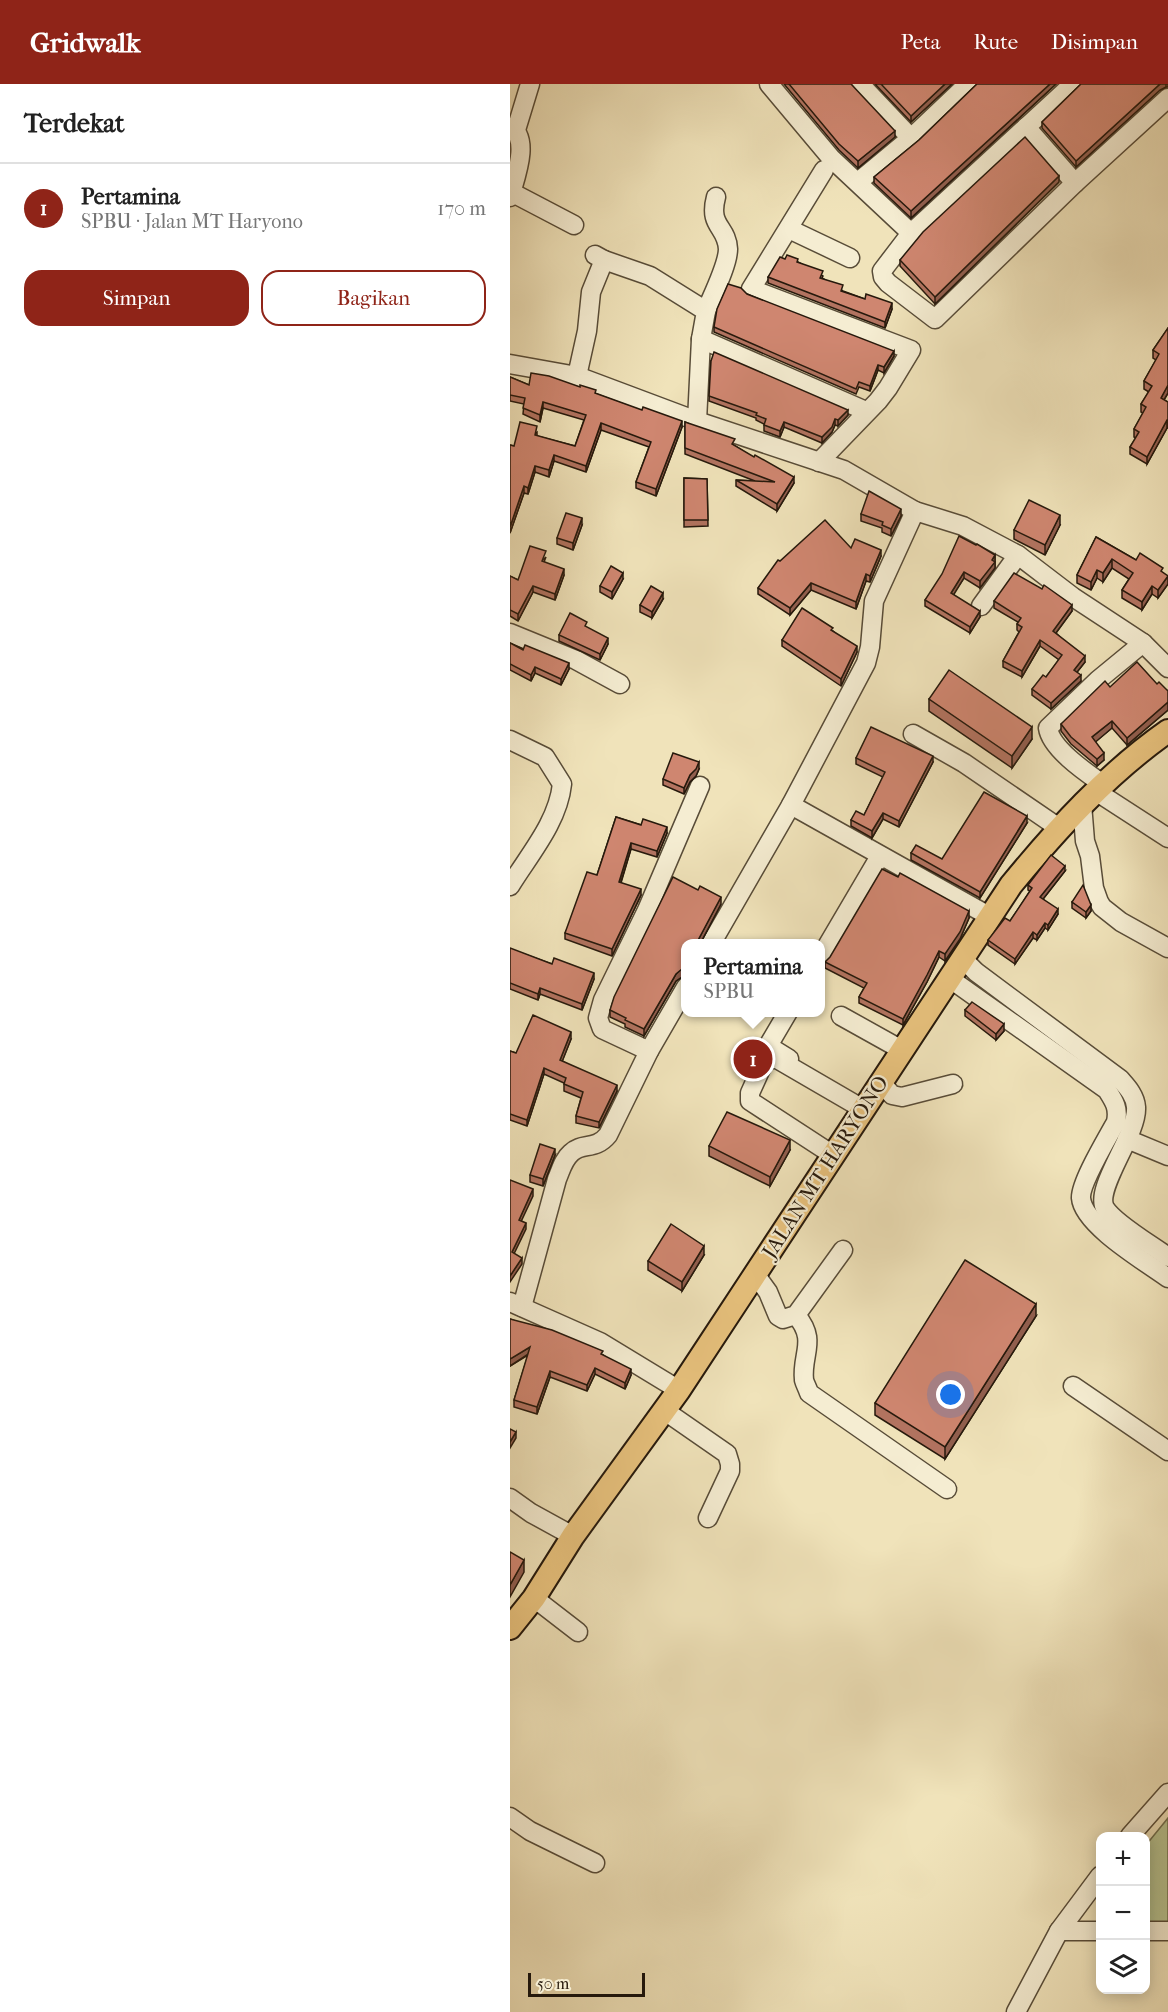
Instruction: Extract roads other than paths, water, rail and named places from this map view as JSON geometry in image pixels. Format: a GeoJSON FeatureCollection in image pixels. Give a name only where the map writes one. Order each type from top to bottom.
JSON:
{"type":"FeatureCollection","features":[{"type":"Feature","properties":{"kind":"main road","name":"JALAN MT HARYONO"},"geometry":{"type":"LineString","coordinates":[[510,1628],[534,1598],[573,1536],[665,1411],[1011,885],[1059,828],[1094,794],[1168,731]]}},
{"type":"Feature","properties":{"kind":"street"},"geometry":{"type":"LineString","coordinates":[[530,84],[513,128],[520,141],[521,152],[511,194],[574,225]]}},
{"type":"Feature","properties":{"kind":"street"},"geometry":{"type":"LineString","coordinates":[[769,84],[831,158],[911,233]]}},
{"type":"Feature","properties":{"kind":"street"},"geometry":{"type":"LineString","coordinates":[[860,84],[911,138]]}},
{"type":"Feature","properties":{"kind":"street"},"geometry":{"type":"LineString","coordinates":[[858,182],[911,138],[962,86]]}},
{"type":"Feature","properties":{"kind":"street"},"geometry":{"type":"LineString","coordinates":[[1063,87],[1026,127],[911,233],[882,271],[883,278],[935,319],[1075,183],[1168,98]]}},
{"type":"Feature","properties":{"kind":"street"},"geometry":{"type":"LineString","coordinates":[[1026,127],[1075,183]]}},
{"type":"Feature","properties":{"kind":"street"},"geometry":{"type":"LineString","coordinates":[[751,288],[824,170]]}},
{"type":"Feature","properties":{"kind":"street"},"geometry":{"type":"LineString","coordinates":[[697,421],[701,339],[705,311],[722,273],[728,250],[726,239],[713,216],[716,197]]}},
{"type":"Feature","properties":{"kind":"street"},"geometry":{"type":"LineString","coordinates":[[789,229],[850,258]]}},
{"type":"Feature","properties":{"kind":"street"},"geometry":{"type":"LineString","coordinates":[[577,376],[599,257],[650,276],[705,311]]}},
{"type":"Feature","properties":{"kind":"street"},"geometry":{"type":"LineString","coordinates":[[722,273],[751,288],[911,350],[888,388],[819,462]]}},
{"type":"Feature","properties":{"kind":"street"},"geometry":{"type":"LineString","coordinates":[[701,339],[866,411]]}},
{"type":"Feature","properties":{"kind":"street"},"geometry":{"type":"LineString","coordinates":[[510,364],[577,376],[697,421],[844,470],[915,511],[963,526],[1018,555],[1073,597],[1143,643],[1168,668]]}},
{"type":"Feature","properties":{"kind":"street"},"geometry":{"type":"LineString","coordinates":[[714,939],[791,805],[866,663],[870,647],[874,601],[915,511]]}},
{"type":"Feature","properties":{"kind":"street"},"geometry":{"type":"LineString","coordinates":[[981,606],[1018,555]]}},
{"type":"Feature","properties":{"kind":"street"},"geometry":{"type":"LineString","coordinates":[[510,633],[576,660],[620,684]]}},
{"type":"Feature","properties":{"kind":"street"},"geometry":{"type":"LineString","coordinates":[[1143,643],[1098,680],[1048,728],[1049,734],[1094,794],[1168,838]]}},
{"type":"Feature","properties":{"kind":"street"},"geometry":{"type":"LineString","coordinates":[[913,734],[964,763],[1059,828]]}},
{"type":"Feature","properties":{"kind":"street"},"geometry":{"type":"LineString","coordinates":[[510,740],[545,758],[562,784],[561,796],[555,810],[510,886]]}},
{"type":"Feature","properties":{"kind":"street"},"geometry":{"type":"LineString","coordinates":[[649,1051],[602,1029],[598,1018],[603,1000],[647,909],[700,786]]}},
{"type":"Feature","properties":{"kind":"street"},"geometry":{"type":"LineString","coordinates":[[1094,794],[1085,841],[1090,856],[1094,888],[1102,907],[1121,922],[1168,948]]}},
{"type":"Feature","properties":{"kind":"street"},"geometry":{"type":"LineString","coordinates":[[791,805],[989,916]]}},
{"type":"Feature","properties":{"kind":"street"},"geometry":{"type":"LineString","coordinates":[[825,949],[879,856]]}},
{"type":"Feature","properties":{"kind":"street"},"geometry":{"type":"LineString","coordinates":[[962,958],[976,972],[1120,1079],[1132,1093],[1136,1107],[1134,1123],[1103,1192],[1104,1207],[1157,1256],[1168,1278]]}},
{"type":"Feature","properties":{"kind":"street"},"geometry":{"type":"LineString","coordinates":[[949,978],[1107,1090],[1115,1102],[1118,1113],[1116,1122],[1084,1184],[1080,1197],[1085,1213],[1098,1227],[1157,1256]]}},
{"type":"Feature","properties":{"kind":"street"},"geometry":{"type":"LineString","coordinates":[[995,1011],[1007,994]]}},
{"type":"Feature","properties":{"kind":"street"},"geometry":{"type":"LineString","coordinates":[[679,1390],[600,1342],[516,1305],[563,1163],[571,1152],[579,1148],[601,1144],[609,1135],[649,1051],[681,996]]}},
{"type":"Feature","properties":{"kind":"street"},"geometry":{"type":"LineString","coordinates":[[841,1016],[902,1050]]}},
{"type":"Feature","properties":{"kind":"street"},"geometry":{"type":"LineString","coordinates":[[785,1017],[768,1046],[865,1106]]}},
{"type":"Feature","properties":{"kind":"street"},"geometry":{"type":"LineString","coordinates":[[833,1155],[750,1101],[750,1093],[764,1062],[777,1059],[865,1106]]}},
{"type":"Feature","properties":{"kind":"street"},"geometry":{"type":"LineString","coordinates":[[881,1082],[892,1095],[902,1097],[953,1084]]}},
{"type":"Feature","properties":{"kind":"street"},"geometry":{"type":"LineString","coordinates":[[1127,1139],[1166,1150]]}},
{"type":"Feature","properties":{"kind":"street"},"geometry":{"type":"LineString","coordinates":[[755,1274],[768,1292],[778,1317],[796,1315],[843,1250]]}},
{"type":"Feature","properties":{"kind":"street"},"geometry":{"type":"LineString","coordinates":[[796,1315],[804,1324],[807,1337],[804,1381],[810,1393],[947,1489]]}},
{"type":"Feature","properties":{"kind":"street"},"geometry":{"type":"LineString","coordinates":[[1073,1386],[1168,1451]]}},
{"type":"Feature","properties":{"kind":"street"},"geometry":{"type":"LineString","coordinates":[[665,1411],[727,1454],[730,1471],[708,1518]]}},
{"type":"Feature","properties":{"kind":"street"},"geometry":{"type":"LineString","coordinates":[[510,1498],[531,1513],[573,1536]]}},
{"type":"Feature","properties":{"kind":"street"},"geometry":{"type":"LineString","coordinates":[[534,1598],[578,1632]]}},
{"type":"Feature","properties":{"kind":"street"},"geometry":{"type":"LineString","coordinates":[[1134,1832],[1168,1793]]}},
{"type":"Feature","properties":{"kind":"street"},"geometry":{"type":"LineString","coordinates":[[510,1817],[530,1832],[595,1863]]}},
{"type":"Feature","properties":{"kind":"street"},"geometry":{"type":"LineString","coordinates":[[1016,2012],[1059,1931],[1096,1883]]}},
{"type":"Feature","properties":{"kind":"street"},"geometry":{"type":"LineString","coordinates":[[1059,1931],[1096,1931]]}},
{"type":"Feature","properties":{"kind":"street"},"geometry":{"type":"LineString","coordinates":[[1150,1931],[1168,1931]]}},
{"type":"Feature","properties":{"kind":"place","name":"Pertamina"},"geometry":{"type":"Point","coordinates":[753,1059]}}]}
